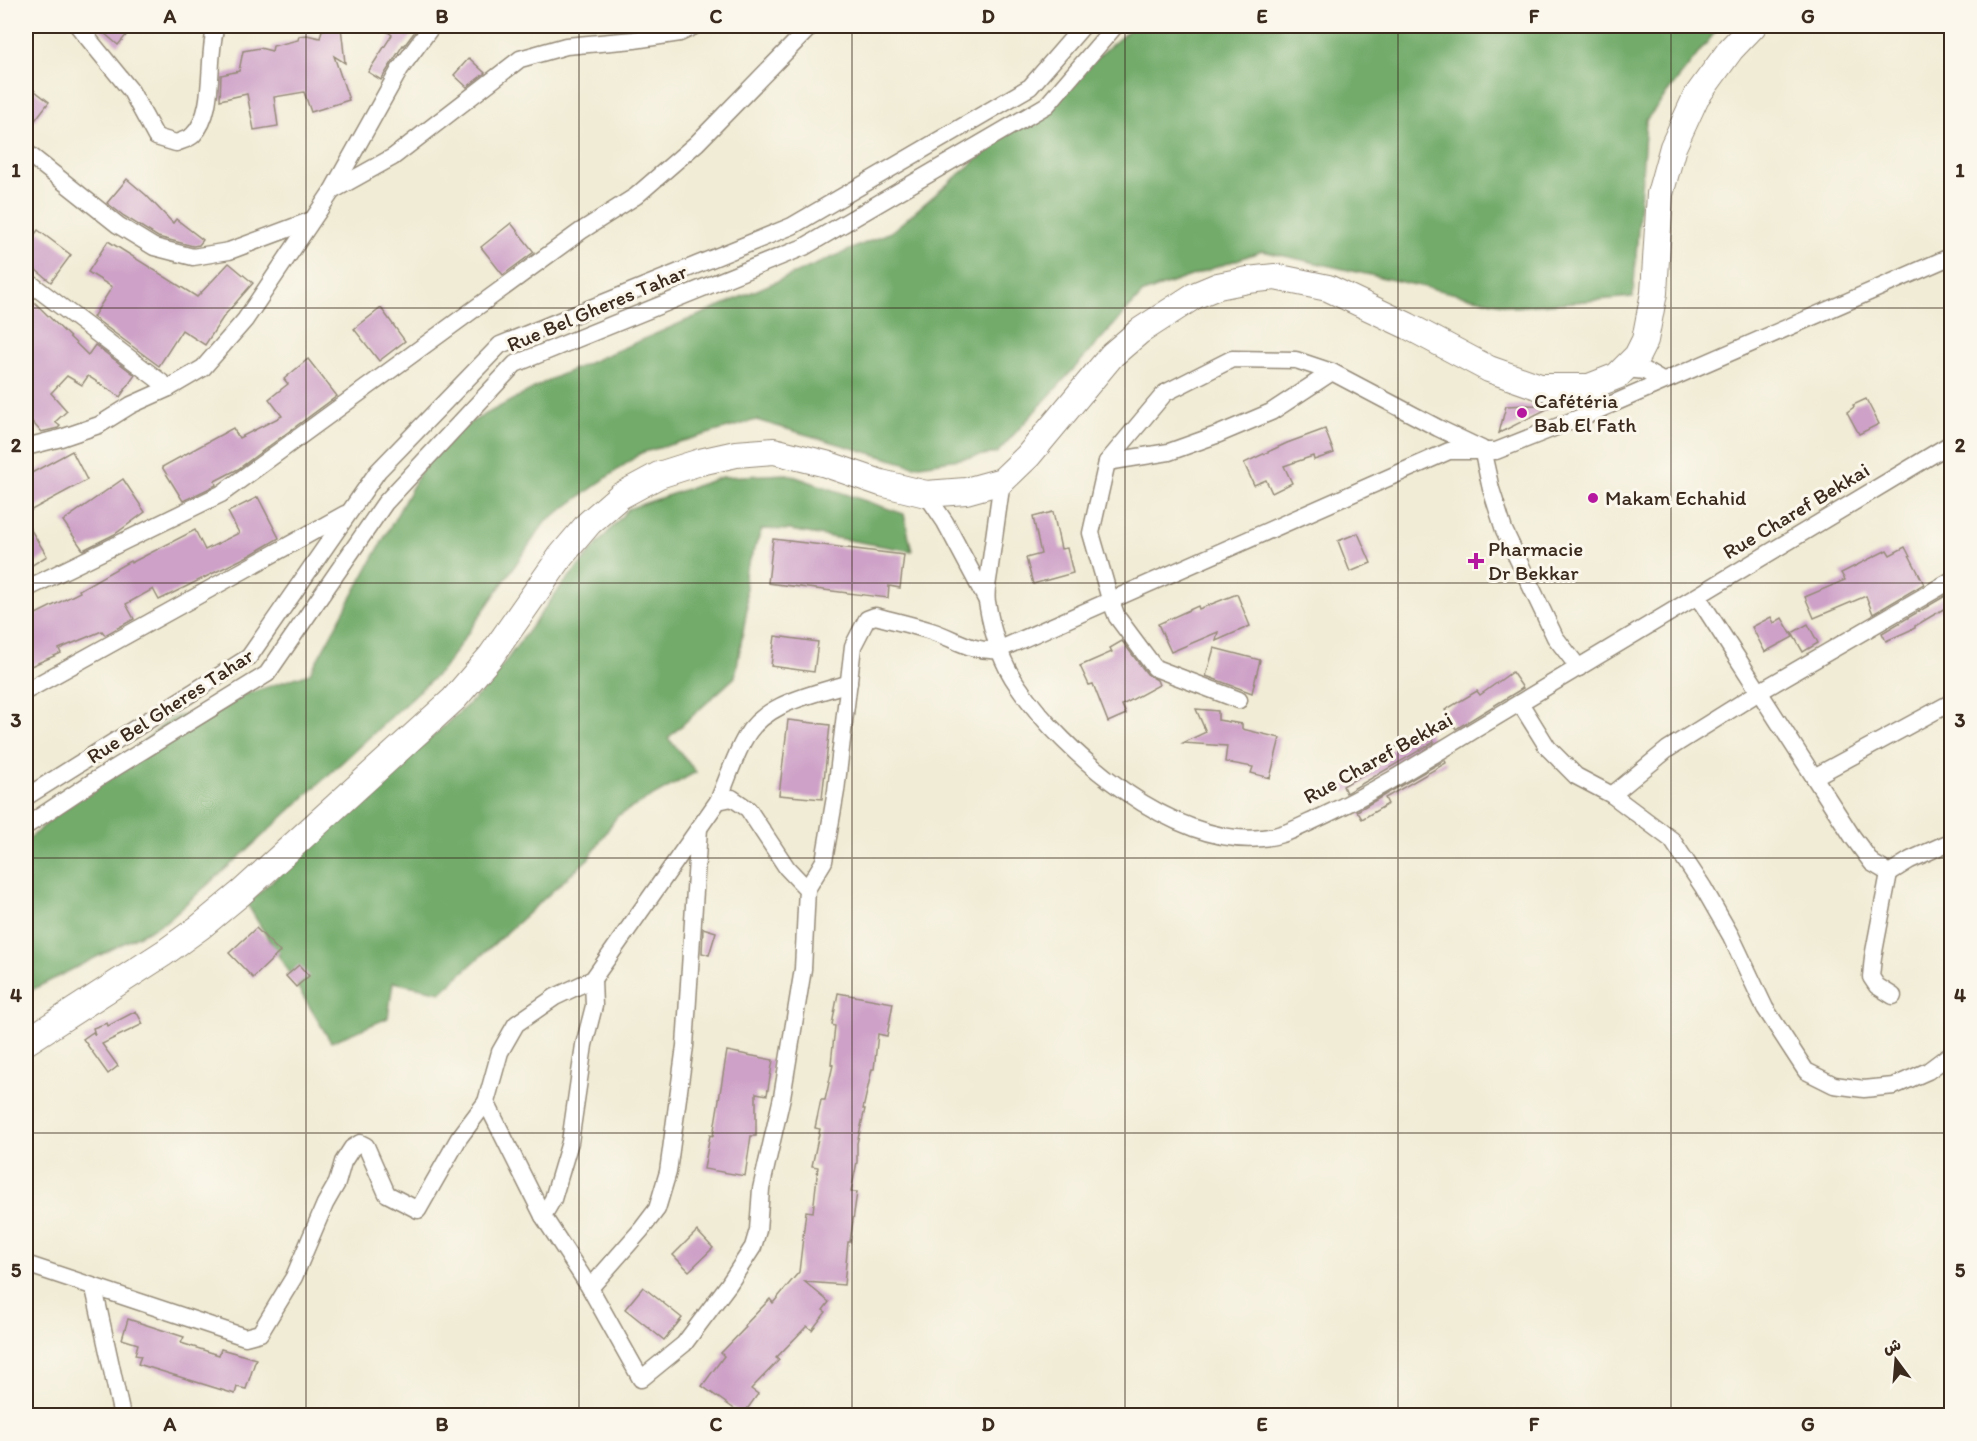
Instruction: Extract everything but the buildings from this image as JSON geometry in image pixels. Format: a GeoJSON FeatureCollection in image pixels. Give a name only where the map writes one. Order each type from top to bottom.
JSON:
{"type":"FeatureCollection","features":[{"type":"Feature","properties":{"kind":"main road"},"geometry":{"type":"LineString","coordinates":[[26,1042],[164,953],[200,927],[241,892],[454,699],[491,656],[561,556],[589,523],[620,496],[659,475],[736,454],[774,451],[926,494],[966,491],[1002,481],[1028,456],[1112,355],[1140,331],[1194,296],[1218,286],[1275,277],[1328,288],[1490,369],[1540,387],[1591,386],[1636,370],[1637,356],[1646,340],[1653,293],[1660,194],[1672,147],[1696,97],[1731,49],[1753,26]]}},
{"type":"Feature","properties":{"kind":"street"},"geometry":{"type":"LineString","coordinates":[[78,26],[131,91],[156,137],[176,143],[193,136],[206,114],[216,27]]}},
{"type":"Feature","properties":{"kind":"street"},"geometry":{"type":"LineString","coordinates":[[26,447],[99,425],[130,405],[169,388],[203,368],[245,320],[332,191],[400,69],[432,26]]}},
{"type":"Feature","properties":{"kind":"street"},"geometry":{"type":"LineString","coordinates":[[332,191],[393,157],[520,60],[566,46],[680,33],[695,26]]}},
{"type":"Feature","properties":{"kind":"street"},"geometry":{"type":"LineString","coordinates":[[26,589],[221,494],[573,237],[636,196],[697,143],[811,26]]}},
{"type":"Feature","properties":{"kind":"street","name":"Rue Bel Gheres Tahar"},"geometry":{"type":"LineString","coordinates":[[26,797],[249,657],[378,471],[500,345],[792,226],[1030,87],[1083,26]]}},
{"type":"Feature","properties":{"kind":"street","name":"Rue Bel Gheres Tahar"},"geometry":{"type":"LineString","coordinates":[[26,825],[267,674],[385,503],[515,364],[804,247],[1047,105],[1115,26]]}},
{"type":"Feature","properties":{"kind":"street"},"geometry":{"type":"LineString","coordinates":[[26,152],[127,231],[154,247],[193,257],[229,251],[312,220]]}},
{"type":"Feature","properties":{"kind":"street"},"geometry":{"type":"LineString","coordinates":[[486,1102],[543,1216],[590,1288],[641,1379],[684,1344],[729,1284],[753,1247],[758,1230],[761,1189],[782,1096],[803,969],[807,889],[824,861],[836,791],[853,646],[867,619],[875,616],[931,631],[982,651],[998,650],[1449,450],[1488,455],[1952,256]]}},
{"type":"Feature","properties":{"kind":"street"},"geometry":{"type":"LineString","coordinates":[[26,280],[169,388]]}},
{"type":"Feature","properties":{"kind":"street"},"geometry":{"type":"LineString","coordinates":[[1239,700],[1155,668],[1117,617],[1091,533],[1107,462],[1165,393],[1232,359],[1296,360],[1332,372],[1488,455],[1504,530],[1555,637],[1579,668]]}},
{"type":"Feature","properties":{"kind":"street"},"geometry":{"type":"LineString","coordinates":[[1636,370],[1662,381]]}},
{"type":"Feature","properties":{"kind":"street"},"geometry":{"type":"LineString","coordinates":[[1107,462],[1169,452],[1219,434],[1271,412],[1332,372]]}},
{"type":"Feature","properties":{"kind":"street"},"geometry":{"type":"LineString","coordinates":[[1588,414],[1591,386]]}},
{"type":"Feature","properties":{"kind":"street"},"geometry":{"type":"LineString","coordinates":[[1438,428],[1449,450]]}},
{"type":"Feature","properties":{"kind":"street","name":"Rue Charef Bekkai"},"geometry":{"type":"LineString","coordinates":[[1002,481],[982,586],[998,650],[1018,687],[1046,723],[1130,796],[1155,811],[1209,834],[1261,839],[1287,834],[1408,772],[1952,443]]}},
{"type":"Feature","properties":{"kind":"street"},"geometry":{"type":"LineString","coordinates":[[926,494],[982,586]]}},
{"type":"Feature","properties":{"kind":"street"},"geometry":{"type":"LineString","coordinates":[[26,691],[350,511],[385,503]]}},
{"type":"Feature","properties":{"kind":"street"},"geometry":{"type":"LineString","coordinates":[[1612,795],[1668,749],[1759,692],[1952,580]]}},
{"type":"Feature","properties":{"kind":"street"},"geometry":{"type":"LineString","coordinates":[[1698,597],[1872,864],[1889,873]]}},
{"type":"Feature","properties":{"kind":"street"},"geometry":{"type":"LineString","coordinates":[[26,1264],[245,1336],[260,1333],[294,1277],[352,1148],[360,1143],[366,1146],[387,1194],[418,1210],[459,1138],[486,1102],[500,1052],[516,1024],[555,997],[593,979],[718,801],[746,736],[761,720],[782,705],[849,683]]}},
{"type":"Feature","properties":{"kind":"street"},"geometry":{"type":"LineString","coordinates":[[1814,777],[1952,702]]}},
{"type":"Feature","properties":{"kind":"street"},"geometry":{"type":"LineString","coordinates":[[1520,703],[1548,748],[1576,776],[1612,795],[1672,840],[1725,926],[1765,1008],[1806,1071],[1834,1085],[1864,1089],[1894,1086],[1928,1071],[1952,1053]]}},
{"type":"Feature","properties":{"kind":"street"},"geometry":{"type":"LineString","coordinates":[[718,801],[732,798],[748,809],[787,868],[807,889]]}},
{"type":"Feature","properties":{"kind":"street"},"geometry":{"type":"LineString","coordinates":[[590,1288],[657,1209],[668,1172],[685,1046],[699,826]]}},
{"type":"Feature","properties":{"kind":"street"},"geometry":{"type":"LineString","coordinates":[[1893,996],[1877,986],[1871,977],[1889,873],[1910,860],[1952,841]]}},
{"type":"Feature","properties":{"kind":"street"},"geometry":{"type":"LineString","coordinates":[[543,1216],[553,1199],[570,1142],[584,1045],[594,1006],[593,979]]}},
{"type":"Feature","properties":{"kind":"street"},"geometry":{"type":"LineString","coordinates":[[94,1288],[122,1416]]}},
{"type":"Feature","properties":{"kind":"green space"},"geometry":{"type":"Polygon","coordinates":[[[1134,26],[1720,26],[1646,120],[1633,297],[1515,307],[1262,251],[1143,293],[997,453],[914,466],[756,420],[641,453],[545,522],[443,669],[245,852],[165,922],[26,993],[26,841],[170,719],[310,673],[438,440],[549,380],[891,232],[1134,26]]]}},
{"type":"Feature","properties":{"kind":"green space"},"geometry":{"type":"Polygon","coordinates":[[[787,474],[904,514],[912,551],[790,530],[762,529],[745,572],[747,609],[735,677],[668,738],[696,772],[617,816],[589,858],[441,992],[393,982],[388,1018],[331,1042],[247,904],[485,689],[559,589],[628,509],[722,477],[787,474]]]}},
{"type":"Feature","properties":{"kind":"place","name":"Cafétéria Bab El Fath"},"geometry":{"type":"Point","coordinates":[1522,413]}},
{"type":"Feature","properties":{"kind":"place","name":"Makam Echahid"},"geometry":{"type":"Point","coordinates":[1593,498]}},
{"type":"Feature","properties":{"kind":"place","name":"Pharmacie Dr Bekkar"},"geometry":{"type":"Point","coordinates":[1476,561]}}]}
